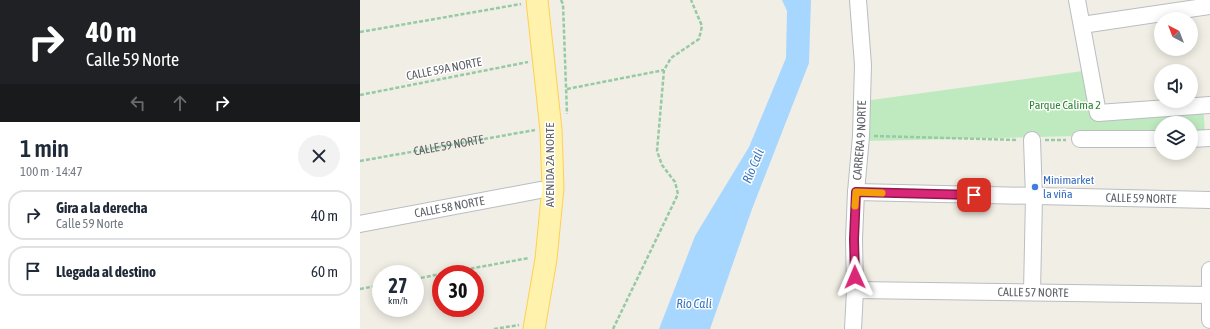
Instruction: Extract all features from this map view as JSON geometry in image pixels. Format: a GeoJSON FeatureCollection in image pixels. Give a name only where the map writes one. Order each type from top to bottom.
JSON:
{"type":"FeatureCollection","features":[{"type":"Feature","properties":{"kind":"main road","name":"AVENIDA 2A NORTE"},"geometry":{"type":"LineString","coordinates":[[526,327],[540,190],[538,130],[529,1]]}},
{"type":"Feature","properties":{"kind":"main road","name":"AVENIDA 2A NORTE"},"geometry":{"type":"LineString","coordinates":[[526,327],[546,259],[553,188],[551,130],[529,1]]}},
{"type":"Feature","properties":{"kind":"street","name":"CARRERA 9 NORTE"},"geometry":{"type":"LineString","coordinates":[[853,329],[855,290],[854,239],[861,136],[863,65],[858,0]]}},
{"type":"Feature","properties":{"kind":"street"},"geometry":{"type":"LineString","coordinates":[[1077,0],[1098,114],[1210,105]]}},
{"type":"Feature","properties":{"kind":"street"},"geometry":{"type":"LineString","coordinates":[[1082,25],[1210,6]]}},
{"type":"Feature","properties":{"kind":"street"},"geometry":{"type":"LineString","coordinates":[[1198,139],[1210,138]]}},
{"type":"Feature","properties":{"kind":"street"},"geometry":{"type":"LineString","coordinates":[[1080,140],[1154,139]]}},
{"type":"Feature","properties":{"kind":"street"},"geometry":{"type":"LineString","coordinates":[[1032,140],[1034,197],[1032,292]]}},
{"type":"Feature","properties":{"kind":"street","name":"CALLE 58 NORTE"},"geometry":{"type":"LineString","coordinates":[[360,224],[540,190]]}},
{"type":"Feature","properties":{"kind":"street","name":"CALLE 59 NORTE"},"geometry":{"type":"LineString","coordinates":[[856,192],[1210,200]]}},
{"type":"Feature","properties":{"kind":"street"},"geometry":{"type":"LineString","coordinates":[[1210,270],[1210,320]]}},
{"type":"Feature","properties":{"kind":"street","name":"CALLE 57 NORTE"},"geometry":{"type":"LineString","coordinates":[[855,290],[1210,295]]}},
{"type":"Feature","properties":{"kind":"path"},"geometry":{"type":"LineString","coordinates":[[613,329],[678,194],[675,182],[662,165],[657,151],[664,70],[671,58],[699,39],[702,26],[691,0]]}},
{"type":"Feature","properties":{"kind":"path"},"geometry":{"type":"LineString","coordinates":[[360,32],[529,1]]}},
{"type":"Feature","properties":{"kind":"path","name":"CALLE 59A NORTE"},"geometry":{"type":"LineString","coordinates":[[360,95],[532,61]]}},
{"type":"Feature","properties":{"kind":"path"},"geometry":{"type":"LineString","coordinates":[[567,89],[664,70]]}},
{"type":"Feature","properties":{"kind":"path","name":"CALLE 59 NORTE"},"geometry":{"type":"LineString","coordinates":[[360,161],[538,130]]}},
{"type":"Feature","properties":{"kind":"path"},"geometry":{"type":"LineString","coordinates":[[861,136],[1080,140]]}},
{"type":"Feature","properties":{"kind":"path"},"geometry":{"type":"LineString","coordinates":[[484,266],[534,257]]}},
{"type":"Feature","properties":{"kind":"path"},"geometry":{"type":"LineString","coordinates":[[360,289],[372,287]]}},
{"type":"Feature","properties":{"kind":"path"},"geometry":{"type":"LineString","coordinates":[[494,329],[526,327]]}},
{"type":"Feature","properties":{"kind":"green space","name":"Parque Calima 2"},"geometry":{"type":"Polygon","coordinates":[[[1090,70],[1099,113],[1164,108],[1198,108],[1198,105],[1203,105],[1205,133],[1198,133],[1198,116],[1154,116],[1154,134],[866,141],[864,101],[1090,70]]]}},
{"type":"Feature","properties":{"kind":"water","name":"Rio Cali"},"geometry":{"type":"Polygon","coordinates":[[[782,0],[811,0],[809,63],[752,209],[710,329],[659,329],[695,236],[749,147],[786,58],[787,11],[782,0]]]}},
{"type":"Feature","properties":{"kind":"slow traffic"},"geometry":{"type":"LineString","coordinates":[[855,206],[856,192],[882,193]]}},
{"type":"Feature","properties":{"kind":"place","name":"Minimarket la viña"},"geometry":{"type":"Point","coordinates":[1035,187]}},
{"type":"Feature","properties":{"kind":"route"},"geometry":{"type":"LineString","coordinates":[[855,277],[854,239],[856,192],[974,195]]}},
{"type":"Feature","properties":{"kind":"water label","name":"Río Cali"},"geometry":{"type":"Point","coordinates":[753,166]}}]}
